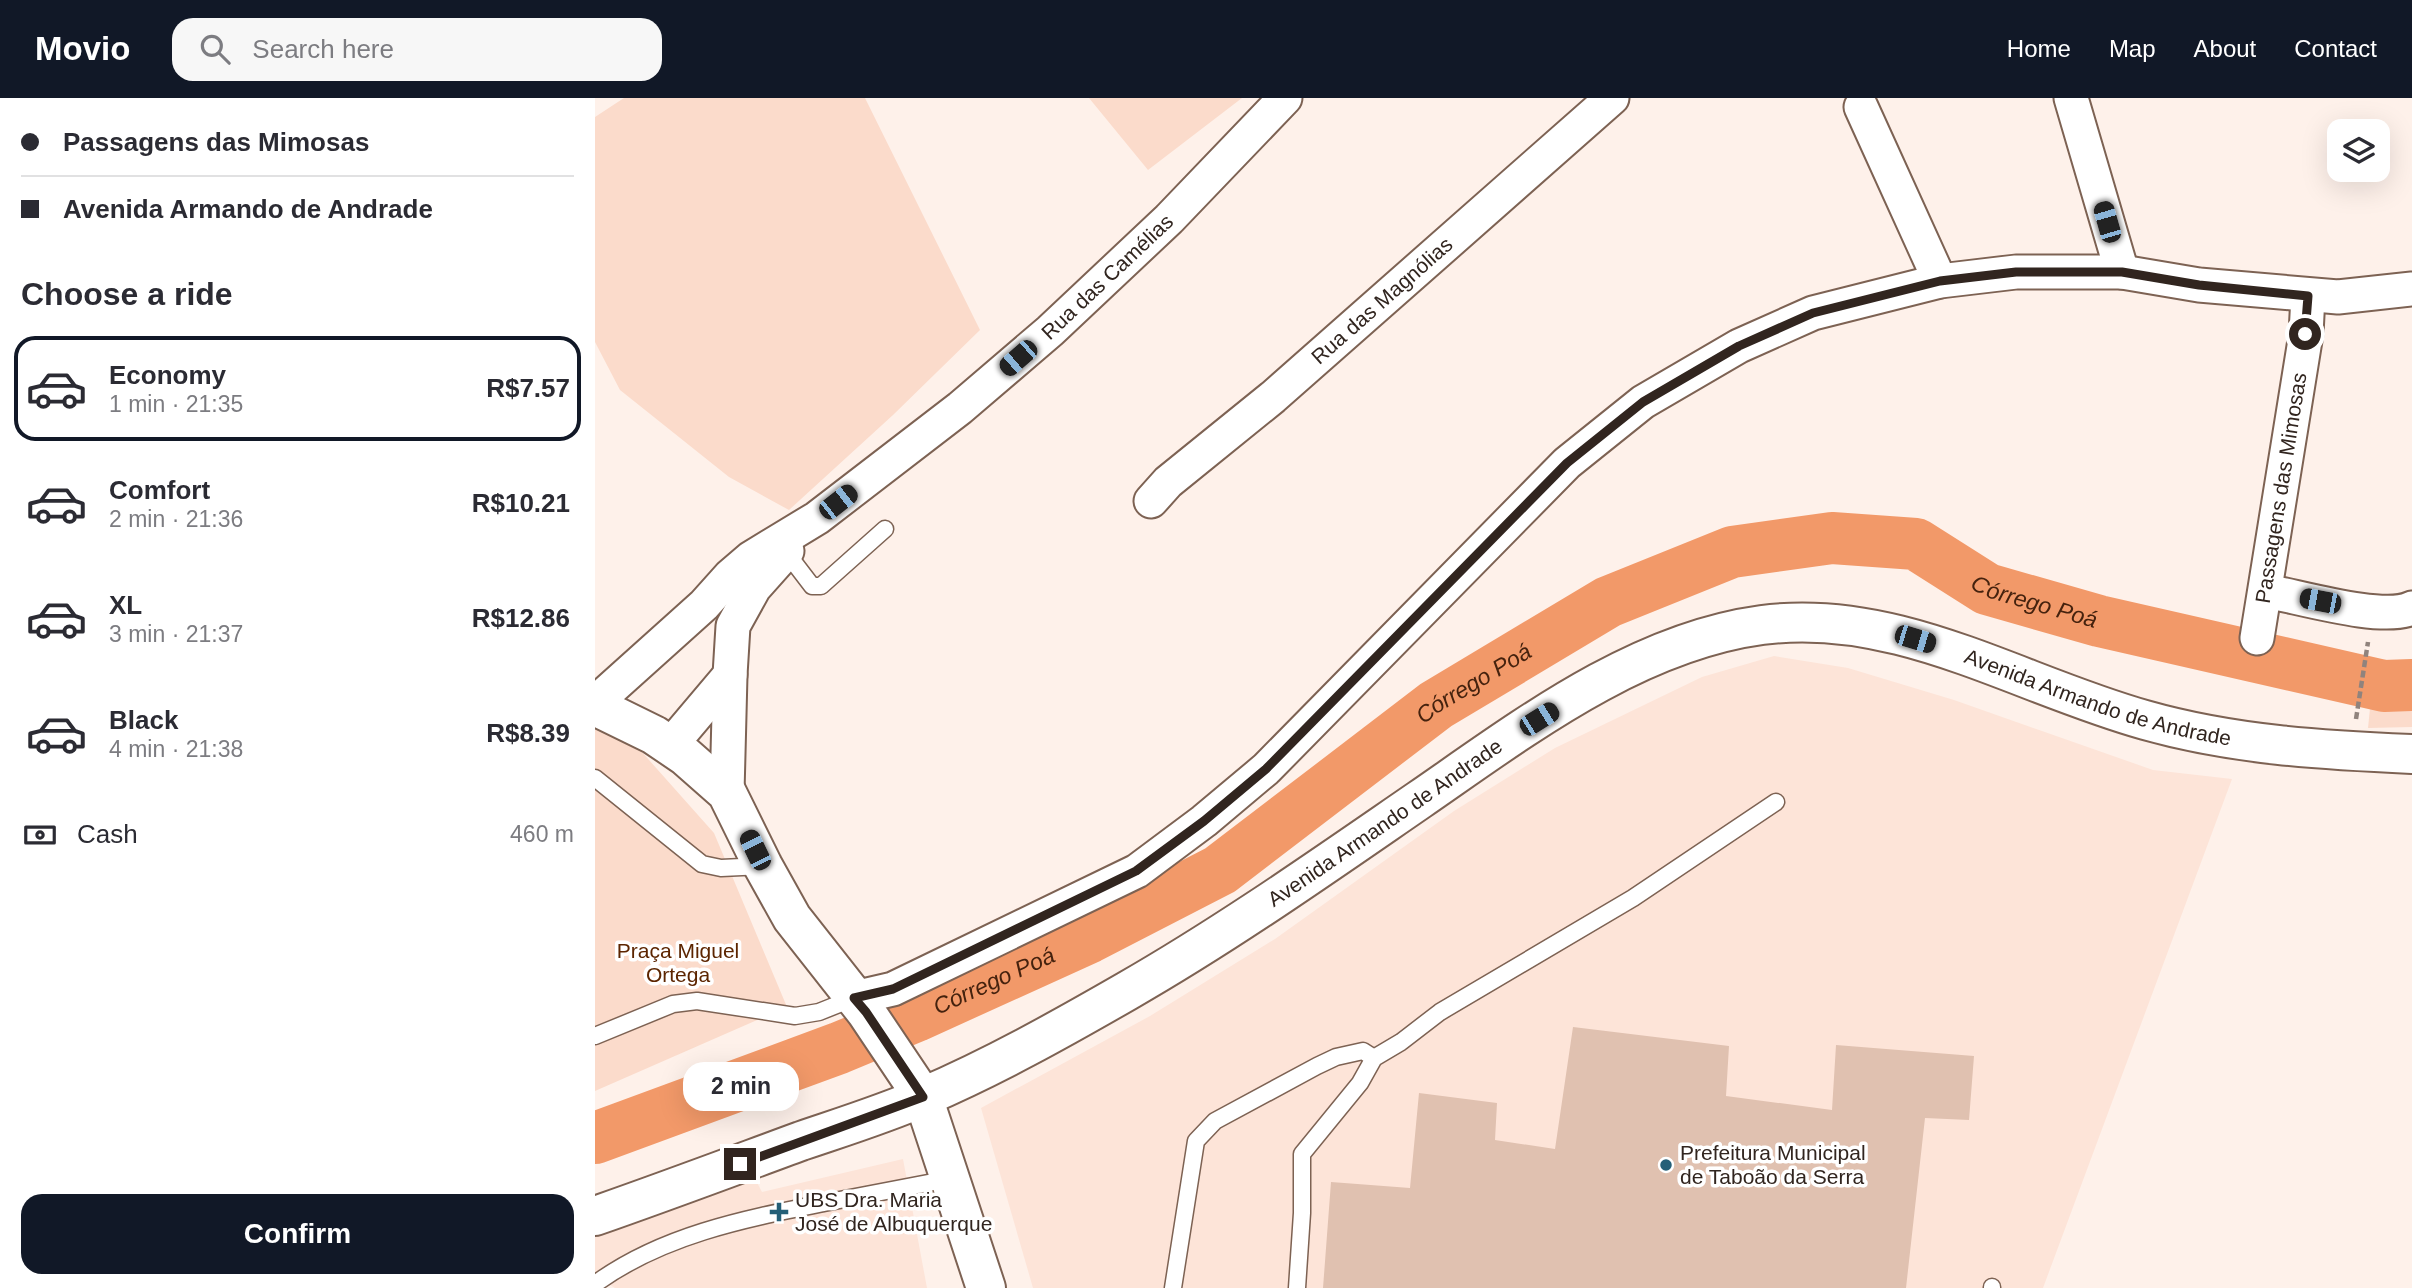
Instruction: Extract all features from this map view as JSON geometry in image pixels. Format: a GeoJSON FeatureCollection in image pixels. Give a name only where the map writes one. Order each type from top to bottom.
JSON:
{"type":"FeatureCollection","features":[{"type":"Feature","properties":{"kind":"street","name":"Rua das Camélias"},"geometry":{"type":"LineString","coordinates":[[595,704],[704,606],[730,576],[751,558],[817,518],[960,408],[1093,292],[1169,219],[1285,98]]}},
{"type":"Feature","properties":{"kind":"street","name":"Rua das Magnólias"},"geometry":{"type":"LineString","coordinates":[[1151,500],[1168,482],[1273,397],[1612,98]]}},
{"type":"Feature","properties":{"kind":"street"},"geometry":{"type":"LineString","coordinates":[[2071,98],[2122,272]]}},
{"type":"Feature","properties":{"kind":"street"},"geometry":{"type":"LineString","coordinates":[[1861,107],[1940,281]]}},
{"type":"Feature","properties":{"kind":"street"},"geometry":{"type":"LineString","coordinates":[[860,1005],[1136,871],[1204,821],[1266,769],[1567,463],[1643,402],[1739,346],[1813,313],[1940,281],[2016,272],[2122,272],[2199,285],[2338,298],[2412,289]]}},
{"type":"Feature","properties":{"kind":"street","name":"Passagens das Mimosas"},"geometry":{"type":"LineString","coordinates":[[2257,638],[2305,334],[2308,296]]}},
{"type":"Feature","properties":{"kind":"street","name":"Rua das Camélias"},"geometry":{"type":"LineString","coordinates":[[727,793],[733,626],[754,587],[817,518]]}},
{"type":"Feature","properties":{"kind":"street"},"geometry":{"type":"LineString","coordinates":[[2266,590],[2373,612],[2398,613],[2412,608]]}},
{"type":"Feature","properties":{"kind":"street"},"geometry":{"type":"LineString","coordinates":[[704,606],[733,626]]}},
{"type":"Feature","properties":{"kind":"street","name":"Avenida Armando de Andrade"},"geometry":{"type":"LineString","coordinates":[[595,1216],[918,1087],[1019,1051],[1129,990],[1277,898],[1506,739],[1608,677],[1683,644],[1762,625],[1827,623],[1877,628],[1987,663],[2120,712],[2203,734],[2272,745],[2412,754]]}},
{"type":"Feature","properties":{"kind":"street"},"geometry":{"type":"LineString","coordinates":[[670,746],[730,676]]}},
{"type":"Feature","properties":{"kind":"street"},"geometry":{"type":"LineString","coordinates":[[595,704],[654,735],[685,756],[727,793],[792,918],[860,1005],[918,1087],[952,1178],[986,1288]]}},
{"type":"Feature","properties":{"kind":"lane"},"geometry":{"type":"LineString","coordinates":[[786,552],[812,586],[821,586],[885,529]]}},
{"type":"Feature","properties":{"kind":"lane"},"geometry":{"type":"LineString","coordinates":[[595,778],[702,864],[721,868],[763,866]]}},
{"type":"Feature","properties":{"kind":"lane"},"geometry":{"type":"LineString","coordinates":[[1297,1288],[1302,1213],[1302,1154],[1360,1083],[1374,1058],[1401,1042],[1440,1012],[1633,898],[1776,802]]}},
{"type":"Feature","properties":{"kind":"lane"},"geometry":{"type":"LineString","coordinates":[[595,1036],[673,1004],[686,1002],[697,1001],[795,1016],[860,1005]]}},
{"type":"Feature","properties":{"kind":"lane"},"geometry":{"type":"LineString","coordinates":[[1174,1288],[1196,1141],[1215,1121],[1336,1057],[1363,1051],[1374,1058]]}},
{"type":"Feature","properties":{"kind":"lane"},"geometry":{"type":"LineString","coordinates":[[595,1284],[611,1273],[686,1236],[762,1215],[952,1178]]}},
{"type":"Feature","properties":{"kind":"path"},"geometry":{"type":"LineString","coordinates":[[2356,724],[2364,663]]}},
{"type":"Feature","properties":{"kind":"shaded area"},"geometry":{"type":"Polygon","coordinates":[[[1774,656],[1848,668],[1954,700],[2153,770],[2232,779],[2043,1288],[1033,1288],[981,1108],[1150,1016],[1275,939],[1454,811],[1555,748],[1702,677],[1774,656]]]}},
{"type":"Feature","properties":{"kind":"shaded area","name":"UBS Dra. Maria José de Albuquerque"},"geometry":{"type":"Polygon","coordinates":[[[903,1159],[927,1288],[615,1288],[595,1275],[595,1232],[751,1171],[762,1192],[903,1159]]]}},
{"type":"Feature","properties":{"kind":"green space"},"geometry":{"type":"Polygon","coordinates":[[[624,98],[865,98],[980,330],[893,415],[789,510],[729,477],[620,390],[595,342],[595,117],[624,98]]]}},
{"type":"Feature","properties":{"kind":"green space"},"geometry":{"type":"Polygon","coordinates":[[[1089,98],[1242,98],[1148,170],[1089,98]]]}},
{"type":"Feature","properties":{"kind":"green space"},"geometry":{"type":"Polygon","coordinates":[[[2374,669],[2412,675],[2412,727],[2368,728],[2374,669]]]}},
{"type":"Feature","properties":{"kind":"green space","name":"Praça Miguel Ortega"},"geometry":{"type":"Polygon","coordinates":[[[595,724],[641,751],[714,833],[787,1007],[595,1091],[595,724]]]}},
{"type":"Feature","properties":{"kind":"building","name":"Prefeitura Municipal de Taboão da Serra"},"geometry":{"type":"Polygon","coordinates":[[[1573,1027],[1729,1046],[1726,1096],[1832,1110],[1836,1045],[1974,1056],[1969,1120],[1925,1118],[1906,1288],[1323,1288],[1331,1182],[1410,1188],[1419,1093],[1497,1103],[1495,1140],[1555,1149],[1573,1027]]]}},
{"type":"Feature","properties":{"kind":"waterway","name":"Córrego Poá"},"geometry":{"type":"LineString","coordinates":[[595,1138],[839,1048],[916,1016],[1090,937],[1220,870],[1436,705],[1608,602],[1732,552],[1832,538],[1916,544],[1987,589],[2099,621],[2384,686],[2412,685]]}},
{"type":"Feature","properties":{"kind":"place","name":"Prefeitura Municipal de Taboão da Serra"},"geometry":{"type":"Point","coordinates":[1666,1165]}},
{"type":"Feature","properties":{"kind":"place","name":"UBS Dra. Maria José de Albuquerque"},"geometry":{"type":"Point","coordinates":[779,1212]}},
{"type":"Feature","properties":{"kind":"route"},"geometry":{"type":"LineString","coordinates":[[740,1164],[923,1097],[854,998],[893,989],[1136,871],[1204,821],[1266,769],[1567,463],[1643,402],[1739,346],[1813,313],[1940,281],[2016,272],[2122,272],[2199,285],[2308,296],[2305,334]]}}]}
